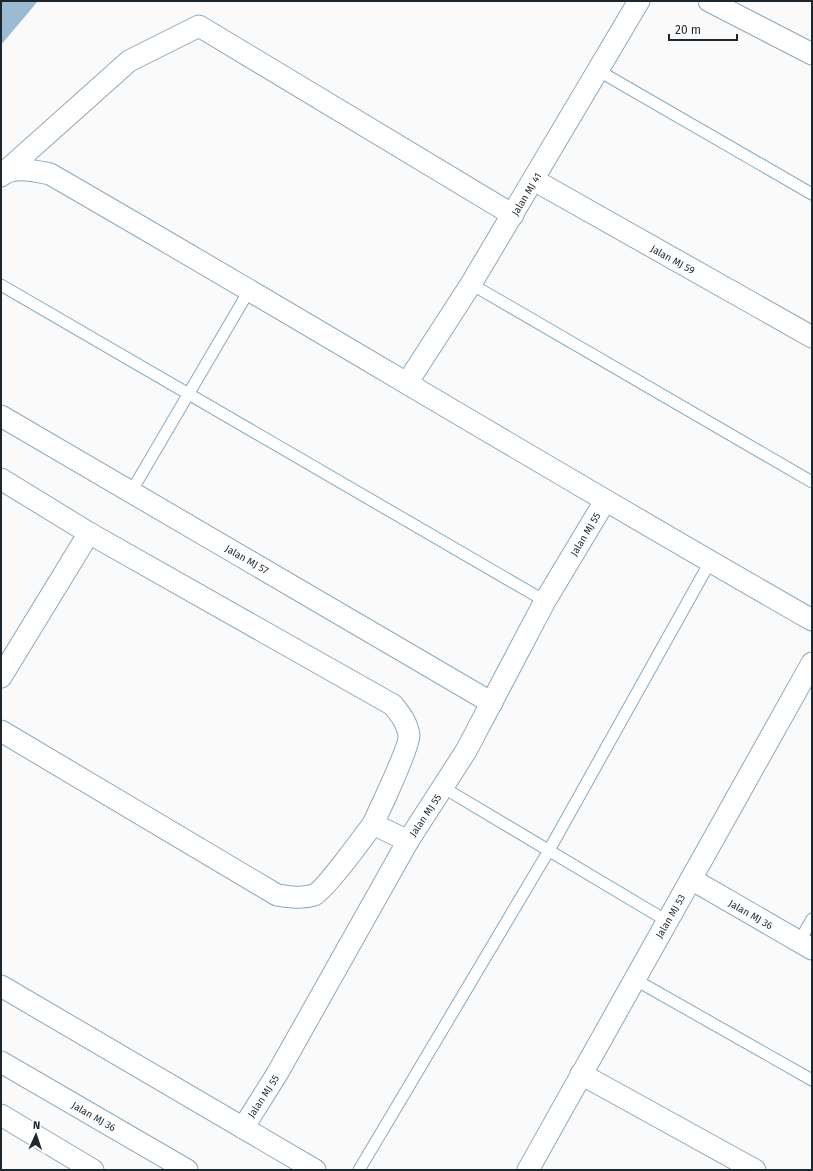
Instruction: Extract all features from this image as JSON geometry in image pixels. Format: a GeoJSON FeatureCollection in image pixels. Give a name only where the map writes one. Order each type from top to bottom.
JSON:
{"type":"FeatureCollection","features":[{"type":"Feature","properties":{"kind":"street","name":"Jalan MJ 41"},"geometry":{"type":"LineString","coordinates":[[407,383],[472,284],[639,1]]}},
{"type":"Feature","properties":{"kind":"street"},"geometry":{"type":"LineString","coordinates":[[709,1],[812,54]]}},
{"type":"Feature","properties":{"kind":"street"},"geometry":{"type":"LineString","coordinates":[[4,174],[129,61],[199,26],[513,215]]}},
{"type":"Feature","properties":{"kind":"street"},"geometry":{"type":"LineString","coordinates":[[4,174],[28,169],[50,174],[250,289],[605,501],[812,620]]}},
{"type":"Feature","properties":{"kind":"street","name":"Jalan MJ 59"},"geometry":{"type":"LineString","coordinates":[[534,180],[812,337]]}},
{"type":"Feature","properties":{"kind":"street","name":"Jalan MJ 57"},"geometry":{"type":"LineString","coordinates":[[1,416],[492,703]]}},
{"type":"Feature","properties":{"kind":"street"},"geometry":{"type":"LineString","coordinates":[[1,479],[89,533],[393,705],[404,718],[409,736],[373,824],[345,861],[316,894],[300,898],[277,895],[1,732]]}},
{"type":"Feature","properties":{"kind":"street","name":"Jalan MJ 55"},"geometry":{"type":"LineString","coordinates":[[243,1128],[277,1074],[408,841],[444,788],[492,703],[545,601],[605,501]]}},
{"type":"Feature","properties":{"kind":"street"},"geometry":{"type":"LineString","coordinates":[[1,677],[89,533]]}},
{"type":"Feature","properties":{"kind":"street","name":"Jalan MJ 53"},"geometry":{"type":"LineString","coordinates":[[528,1170],[812,663]]}},
{"type":"Feature","properties":{"kind":"street"},"geometry":{"type":"LineString","coordinates":[[373,824],[408,841]]}},
{"type":"Feature","properties":{"kind":"street","name":"Jalan MJ 36"},"geometry":{"type":"LineString","coordinates":[[691,879],[805,945]]}},
{"type":"Feature","properties":{"kind":"street"},"geometry":{"type":"LineString","coordinates":[[1,986],[315,1170]]}},
{"type":"Feature","properties":{"kind":"street","name":"Jalan MJ 36"},"geometry":{"type":"LineString","coordinates":[[1,1062],[187,1170]]}},
{"type":"Feature","properties":{"kind":"street"},"geometry":{"type":"LineString","coordinates":[[581,1074],[755,1170]]}},
{"type":"Feature","properties":{"kind":"street"},"geometry":{"type":"LineString","coordinates":[[1,1115],[93,1170]]}},
{"type":"Feature","properties":{"kind":"lane"},"geometry":{"type":"LineString","coordinates":[[599,71],[812,194]]}},
{"type":"Feature","properties":{"kind":"lane"},"geometry":{"type":"LineString","coordinates":[[472,284],[812,482]]}},
{"type":"Feature","properties":{"kind":"lane"},"geometry":{"type":"LineString","coordinates":[[1,285],[545,601]]}},
{"type":"Feature","properties":{"kind":"lane"},"geometry":{"type":"LineString","coordinates":[[131,492],[250,289]]}},
{"type":"Feature","properties":{"kind":"lane"},"geometry":{"type":"LineString","coordinates":[[359,1170],[548,852],[710,562]]}},
{"type":"Feature","properties":{"kind":"lane"},"geometry":{"type":"LineString","coordinates":[[444,788],[548,852],[667,921]]}},
{"type":"Feature","properties":{"kind":"lane"},"geometry":{"type":"LineString","coordinates":[[805,945],[812,919]]}},
{"type":"Feature","properties":{"kind":"lane"},"geometry":{"type":"LineString","coordinates":[[634,979],[812,1080]]}},
{"type":"Feature","properties":{"kind":"water"},"geometry":{"type":"Polygon","coordinates":[[[1,1],[38,1],[1,45],[1,1]]]}}]}
